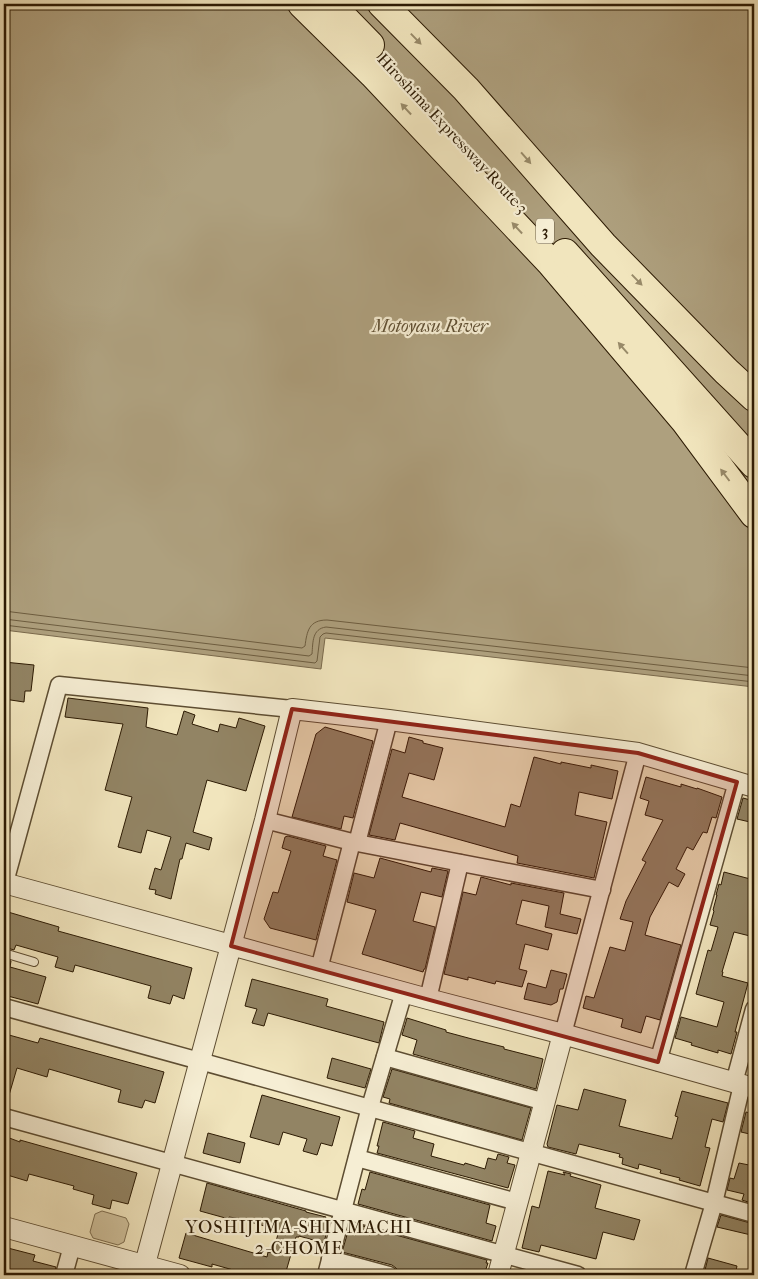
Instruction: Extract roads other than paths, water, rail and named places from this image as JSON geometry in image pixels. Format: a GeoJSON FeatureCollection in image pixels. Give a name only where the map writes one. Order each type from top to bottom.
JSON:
{"type":"FeatureCollection","features":[{"type":"Feature","properties":{"kind":"highway"},"geometry":{"type":"LineString","coordinates":[[302,4],[373,74],[550,263],[685,421],[754,514]]}},
{"type":"Feature","properties":{"kind":"highway","name":"Hiroshima Expressway Route 3"},"geometry":{"type":"LineString","coordinates":[[330,4],[586,275],[754,464]]}},
{"type":"Feature","properties":{"kind":"highway"},"geometry":{"type":"LineString","coordinates":[[382,4],[466,89],[603,245],[726,371],[754,397]]}},
{"type":"Feature","properties":{"kind":"street"},"geometry":{"type":"LineString","coordinates":[[658,1062],[745,784],[638,753],[389,720],[59,685],[4,884],[563,1034],[658,1062],[744,1086]]}},
{"type":"Feature","properties":{"kind":"street"},"geometry":{"type":"LineString","coordinates":[[143,1270],[265,820],[292,709]]}},
{"type":"Feature","properties":{"kind":"street"},"geometry":{"type":"LineString","coordinates":[[319,969],[389,720]]}},
{"type":"Feature","properties":{"kind":"street"},"geometry":{"type":"LineString","coordinates":[[498,1275],[638,753]]}},
{"type":"Feature","properties":{"kind":"street"},"geometry":{"type":"LineString","coordinates":[[265,820],[355,843],[602,890]]}},
{"type":"Feature","properties":{"kind":"street"},"geometry":{"type":"LineString","coordinates":[[428,999],[460,863]]}},
{"type":"Feature","properties":{"kind":"street"},"geometry":{"type":"LineString","coordinates":[[326,1275],[370,1108],[404,992]]}},
{"type":"Feature","properties":{"kind":"street"},"geometry":{"type":"LineString","coordinates":[[4,1007],[754,1214]]}},
{"type":"Feature","properties":{"kind":"street"},"geometry":{"type":"LineString","coordinates":[[693,1275],[714,1203],[744,1086],[754,1009]]}},
{"type":"Feature","properties":{"kind":"street"},"geometry":{"type":"LineString","coordinates":[[385,1057],[545,1102]]}},
{"type":"Feature","properties":{"kind":"street"},"geometry":{"type":"LineString","coordinates":[[4,1118],[578,1275]]}},
{"type":"Feature","properties":{"kind":"street"},"geometry":{"type":"LineString","coordinates":[[357,1158],[517,1202]]}},
{"type":"Feature","properties":{"kind":"street"},"geometry":{"type":"LineString","coordinates":[[4,1227],[72,1246],[143,1270],[180,1275]]}},
{"type":"Feature","properties":{"kind":"street"},"geometry":{"type":"LineString","coordinates":[[64,1275],[72,1246]]}},
{"type":"Feature","properties":{"kind":"street"},"geometry":{"type":"LineString","coordinates":[[330,1259],[389,1275]]}},
{"type":"Feature","properties":{"kind":"lane"},"geometry":{"type":"LineString","coordinates":[[4,953],[34,962]]}},
{"type":"Feature","properties":{"kind":"water","name":"Motoyasu River"},"geometry":{"type":"Polygon","coordinates":[[[4,4],[754,4],[754,687],[325,638],[321,669],[4,630],[4,4]]]}},
{"type":"Feature","properties":{"kind":"district","name":"YOSHIJIMA-SHINMACHI 2-CHOME"},"geometry":{"type":"Point","coordinates":[299,1237]}}]}
